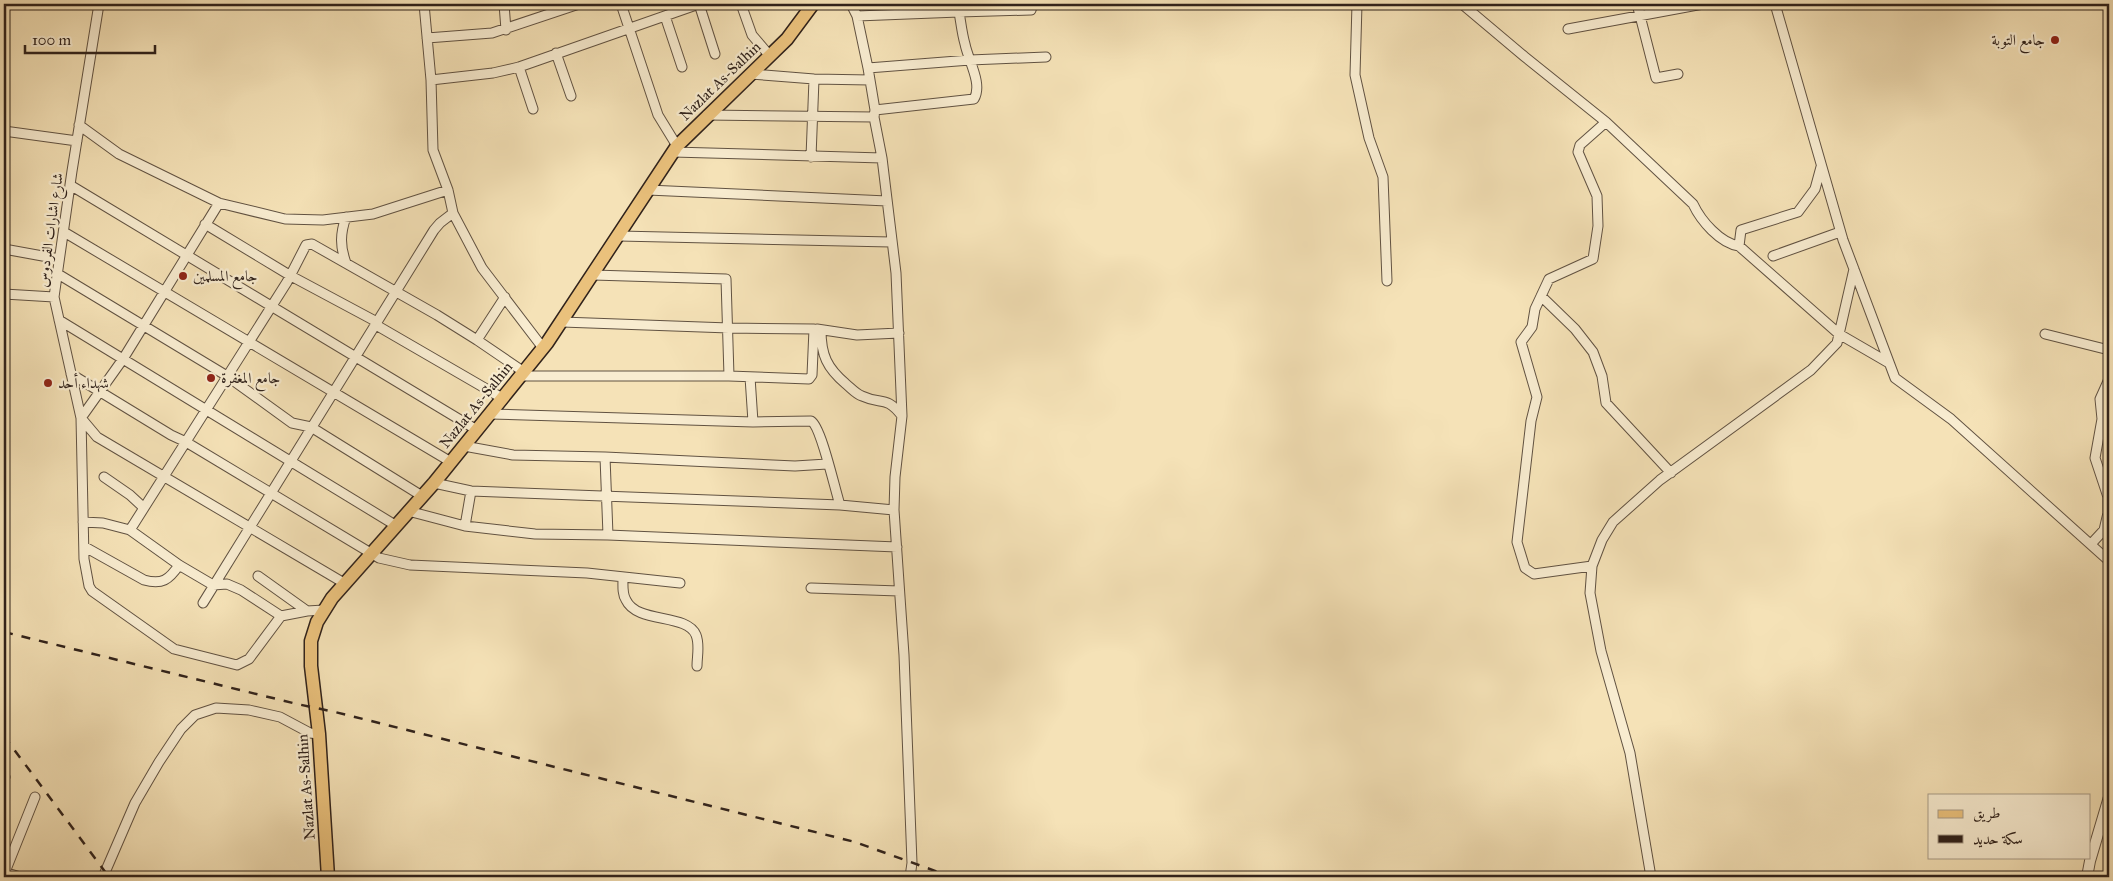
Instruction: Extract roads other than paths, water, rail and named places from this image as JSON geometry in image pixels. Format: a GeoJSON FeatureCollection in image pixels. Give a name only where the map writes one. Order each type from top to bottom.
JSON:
{"type":"FeatureCollection","features":[{"type":"Feature","properties":{"kind":"main road","name":"Nazlat As-Salhin"},"geometry":{"type":"LineString","coordinates":[[328,877],[319,734],[311,666],[311,641],[317,622],[344,583],[434,483],[543,348],[675,149],[706,115],[787,39],[813,4]]}},
{"type":"Feature","properties":{"kind":"street","name":"شارع اشارات الفردوس"},"geometry":{"type":"LineString","coordinates":[[99,4],[54,298],[81,418],[97,437],[344,583]]}},
{"type":"Feature","properties":{"kind":"street"},"geometry":{"type":"LineString","coordinates":[[424,4],[431,80],[433,150],[448,190],[453,213],[482,268],[543,348]]}},
{"type":"Feature","properties":{"kind":"street"},"geometry":{"type":"LineString","coordinates":[[504,4],[506,30]]}},
{"type":"Feature","properties":{"kind":"street"},"geometry":{"type":"LineString","coordinates":[[427,38],[492,33],[506,30],[567,6],[579,4]]}},
{"type":"Feature","properties":{"kind":"street"},"geometry":{"type":"LineString","coordinates":[[621,4],[658,115],[675,149],[811,158],[882,158]]}},
{"type":"Feature","properties":{"kind":"street"},"geometry":{"type":"LineString","coordinates":[[431,80],[519,67],[699,4],[715,54]]}},
{"type":"Feature","properties":{"kind":"street"},"geometry":{"type":"LineString","coordinates":[[741,4],[752,35],[770,56]]}},
{"type":"Feature","properties":{"kind":"street"},"geometry":{"type":"LineString","coordinates":[[852,4],[857,16],[870,80],[896,273],[902,416],[895,477],[894,510],[904,655],[912,863],[910,877]]}},
{"type":"Feature","properties":{"kind":"street"},"geometry":{"type":"LineString","coordinates":[[857,16],[959,12],[972,8],[1031,10],[1033,4]]}},
{"type":"Feature","properties":{"kind":"street"},"geometry":{"type":"LineString","coordinates":[[1357,4],[1355,75],[1370,138],[1383,177],[1387,281]]}},
{"type":"Feature","properties":{"kind":"street"},"geometry":{"type":"LineString","coordinates":[[1462,4],[1606,122],[1693,204],[1699,216],[1728,244],[1739,246],[1839,334],[1890,363]]}},
{"type":"Feature","properties":{"kind":"street"},"geometry":{"type":"LineString","coordinates":[[1637,4],[1656,78],[1678,74]]}},
{"type":"Feature","properties":{"kind":"street"},"geometry":{"type":"LineString","coordinates":[[1568,29],[1703,4]]}},
{"type":"Feature","properties":{"kind":"street"},"geometry":{"type":"LineString","coordinates":[[1775,4],[1840,232],[1895,378],[1951,419],[2109,561]]}},
{"type":"Feature","properties":{"kind":"street"},"geometry":{"type":"LineString","coordinates":[[706,115],[812,116],[874,113],[974,99],[976,93],[959,12]]}},
{"type":"Feature","properties":{"kind":"street"},"geometry":{"type":"LineString","coordinates":[[665,16],[682,67]]}},
{"type":"Feature","properties":{"kind":"street"},"geometry":{"type":"LineString","coordinates":[[556,53],[571,96]]}},
{"type":"Feature","properties":{"kind":"street"},"geometry":{"type":"LineString","coordinates":[[868,68],[970,60],[1046,57]]}},
{"type":"Feature","properties":{"kind":"street"},"geometry":{"type":"LineString","coordinates":[[519,67],[533,109]]}},
{"type":"Feature","properties":{"kind":"street"},"geometry":{"type":"LineString","coordinates":[[751,74],[814,79],[870,80]]}},
{"type":"Feature","properties":{"kind":"street"},"geometry":{"type":"LineString","coordinates":[[811,158],[814,79]]}},
{"type":"Feature","properties":{"kind":"street"},"geometry":{"type":"LineString","coordinates":[[1592,566],[1534,574],[1525,568],[1517,542],[1531,421],[1537,397],[1521,342],[1532,327],[1535,309],[1549,279],[1593,259],[1598,226],[1597,196],[1578,152],[1580,145],[1606,122]]}},
{"type":"Feature","properties":{"kind":"street"},"geometry":{"type":"LineString","coordinates":[[79,125],[119,154],[219,203],[285,219],[323,220],[373,214],[448,190]]}},
{"type":"Feature","properties":{"kind":"street"},"geometry":{"type":"LineString","coordinates":[[4,131],[77,141]]}},
{"type":"Feature","properties":{"kind":"street"},"geometry":{"type":"LineString","coordinates":[[1739,246],[1741,230],[1798,212],[1815,189],[1822,166]]}},
{"type":"Feature","properties":{"kind":"street"},"geometry":{"type":"LineString","coordinates":[[70,185],[477,430]]}},
{"type":"Feature","properties":{"kind":"street"},"geometry":{"type":"LineString","coordinates":[[648,190],[887,201]]}},
{"type":"Feature","properties":{"kind":"street"},"geometry":{"type":"LineString","coordinates":[[219,203],[123,359],[81,418],[84,559],[89,586],[92,591],[174,649],[237,664],[249,659],[281,616],[324,610]]}},
{"type":"Feature","properties":{"kind":"street"},"geometry":{"type":"LineString","coordinates":[[202,603],[434,230],[453,213]]}},
{"type":"Feature","properties":{"kind":"street"},"geometry":{"type":"LineString","coordinates":[[346,218],[340,239],[341,250],[346,263]]}},
{"type":"Feature","properties":{"kind":"street"},"geometry":{"type":"LineString","coordinates":[[205,224],[502,398]]}},
{"type":"Feature","properties":{"kind":"street"},"geometry":{"type":"LineString","coordinates":[[64,232],[451,462]]}},
{"type":"Feature","properties":{"kind":"street"},"geometry":{"type":"LineString","coordinates":[[1772,256],[1840,232]]}},
{"type":"Feature","properties":{"kind":"street"},"geometry":{"type":"LineString","coordinates":[[619,236],[891,242]]}},
{"type":"Feature","properties":{"kind":"street"},"geometry":{"type":"LineString","coordinates":[[130,530],[291,276],[306,245],[312,244],[437,315],[477,340],[522,374],[811,377],[818,329]]}},
{"type":"Feature","properties":{"kind":"street"},"geometry":{"type":"LineString","coordinates":[[4,249],[59,259]]}},
{"type":"Feature","properties":{"kind":"street"},"geometry":{"type":"LineString","coordinates":[[1651,877],[1630,753],[1602,651],[1590,593],[1592,566],[1602,540],[1613,522],[1671,472],[1812,370],[1836,343],[1854,268]]}},
{"type":"Feature","properties":{"kind":"street"},"geometry":{"type":"LineString","coordinates":[[58,274],[227,376],[292,423],[312,427],[422,496]]}},
{"type":"Feature","properties":{"kind":"street"},"geometry":{"type":"LineString","coordinates":[[593,275],[723,277],[728,282],[729,376]]}},
{"type":"Feature","properties":{"kind":"street"},"geometry":{"type":"LineString","coordinates":[[4,294],[54,298]]}},
{"type":"Feature","properties":{"kind":"street"},"geometry":{"type":"LineString","coordinates":[[1541,296],[1575,329],[1593,352],[1602,376],[1606,403],[1671,472]]}},
{"type":"Feature","properties":{"kind":"street"},"geometry":{"type":"LineString","coordinates":[[477,340],[505,297]]}},
{"type":"Feature","properties":{"kind":"street"},"geometry":{"type":"LineString","coordinates":[[59,320],[395,525]]}},
{"type":"Feature","properties":{"kind":"street"},"geometry":{"type":"LineString","coordinates":[[562,322],[818,329],[857,335],[899,333]]}},
{"type":"Feature","properties":{"kind":"street"},"geometry":{"type":"LineString","coordinates":[[818,329],[824,357],[834,373],[861,396],[887,401],[902,416]]}},
{"type":"Feature","properties":{"kind":"street"},"geometry":{"type":"LineString","coordinates":[[2045,334],[2109,350]]}},
{"type":"Feature","properties":{"kind":"street"},"geometry":{"type":"LineString","coordinates":[[71,374],[270,494],[387,561],[410,564],[547,570],[680,583]]}},
{"type":"Feature","properties":{"kind":"street"},"geometry":{"type":"LineString","coordinates":[[750,377],[753,422]]}},
{"type":"Feature","properties":{"kind":"street"},"geometry":{"type":"LineString","coordinates":[[2091,544],[2104,530],[2108,513],[2108,497],[2095,458],[2102,420],[2100,399],[2109,379]]}},
{"type":"Feature","properties":{"kind":"street"},"geometry":{"type":"LineString","coordinates":[[490,414],[813,422],[823,442],[827,464],[840,505]]}},
{"type":"Feature","properties":{"kind":"street"},"geometry":{"type":"LineString","coordinates":[[464,446],[513,455],[605,457],[795,466],[827,464]]}},
{"type":"Feature","properties":{"kind":"street"},"geometry":{"type":"LineString","coordinates":[[605,457],[608,535]]}},
{"type":"Feature","properties":{"kind":"street"},"geometry":{"type":"LineString","coordinates":[[104,477],[130,495],[143,507]]}},
{"type":"Feature","properties":{"kind":"street"},"geometry":{"type":"LineString","coordinates":[[434,483],[471,491],[840,505],[894,510]]}},
{"type":"Feature","properties":{"kind":"street"},"geometry":{"type":"LineString","coordinates":[[465,526],[471,491]]}},
{"type":"Feature","properties":{"kind":"street"},"geometry":{"type":"LineString","coordinates":[[408,511],[465,526],[535,534],[897,546]]}},
{"type":"Feature","properties":{"kind":"street"},"geometry":{"type":"LineString","coordinates":[[83,522],[130,530],[179,565],[213,585],[227,584],[241,590],[281,616]]}},
{"type":"Feature","properties":{"kind":"street"},"geometry":{"type":"LineString","coordinates":[[84,547],[151,582],[159,583],[170,578],[179,565]]}},
{"type":"Feature","properties":{"kind":"street"},"geometry":{"type":"LineString","coordinates":[[258,576],[307,611]]}},
{"type":"Feature","properties":{"kind":"street"},"geometry":{"type":"LineString","coordinates":[[623,577],[625,598],[631,608],[686,625],[695,633],[698,643],[697,666]]}},
{"type":"Feature","properties":{"kind":"street"},"geometry":{"type":"LineString","coordinates":[[811,588],[899,592]]}},
{"type":"Feature","properties":{"kind":"street"},"geometry":{"type":"LineString","coordinates":[[103,877],[135,803],[168,748],[181,729],[195,715],[216,708],[249,710],[280,717],[310,733],[319,734]]}},
{"type":"Feature","properties":{"kind":"street"},"geometry":{"type":"LineString","coordinates":[[20,877],[4,872],[35,797]]}},
{"type":"Feature","properties":{"kind":"street"},"geometry":{"type":"LineString","coordinates":[[2087,877],[2109,797]]}},
{"type":"Feature","properties":{"kind":"railway"},"geometry":{"type":"LineString","coordinates":[[4,632],[335,712],[855,842],[952,877]]}},
{"type":"Feature","properties":{"kind":"railway"},"geometry":{"type":"LineString","coordinates":[[4,736],[109,877]]}},
{"type":"Feature","properties":{"kind":"place","name":"جامع التوبة"},"geometry":{"type":"Point","coordinates":[2055,40]}},
{"type":"Feature","properties":{"kind":"place","name":"جامع المسلمين"},"geometry":{"type":"Point","coordinates":[183,276]}},
{"type":"Feature","properties":{"kind":"place","name":"جامع المغفرة"},"geometry":{"type":"Point","coordinates":[211,378]}},
{"type":"Feature","properties":{"kind":"place","name":"شهداء أحد"},"geometry":{"type":"Point","coordinates":[48,383]}}]}
